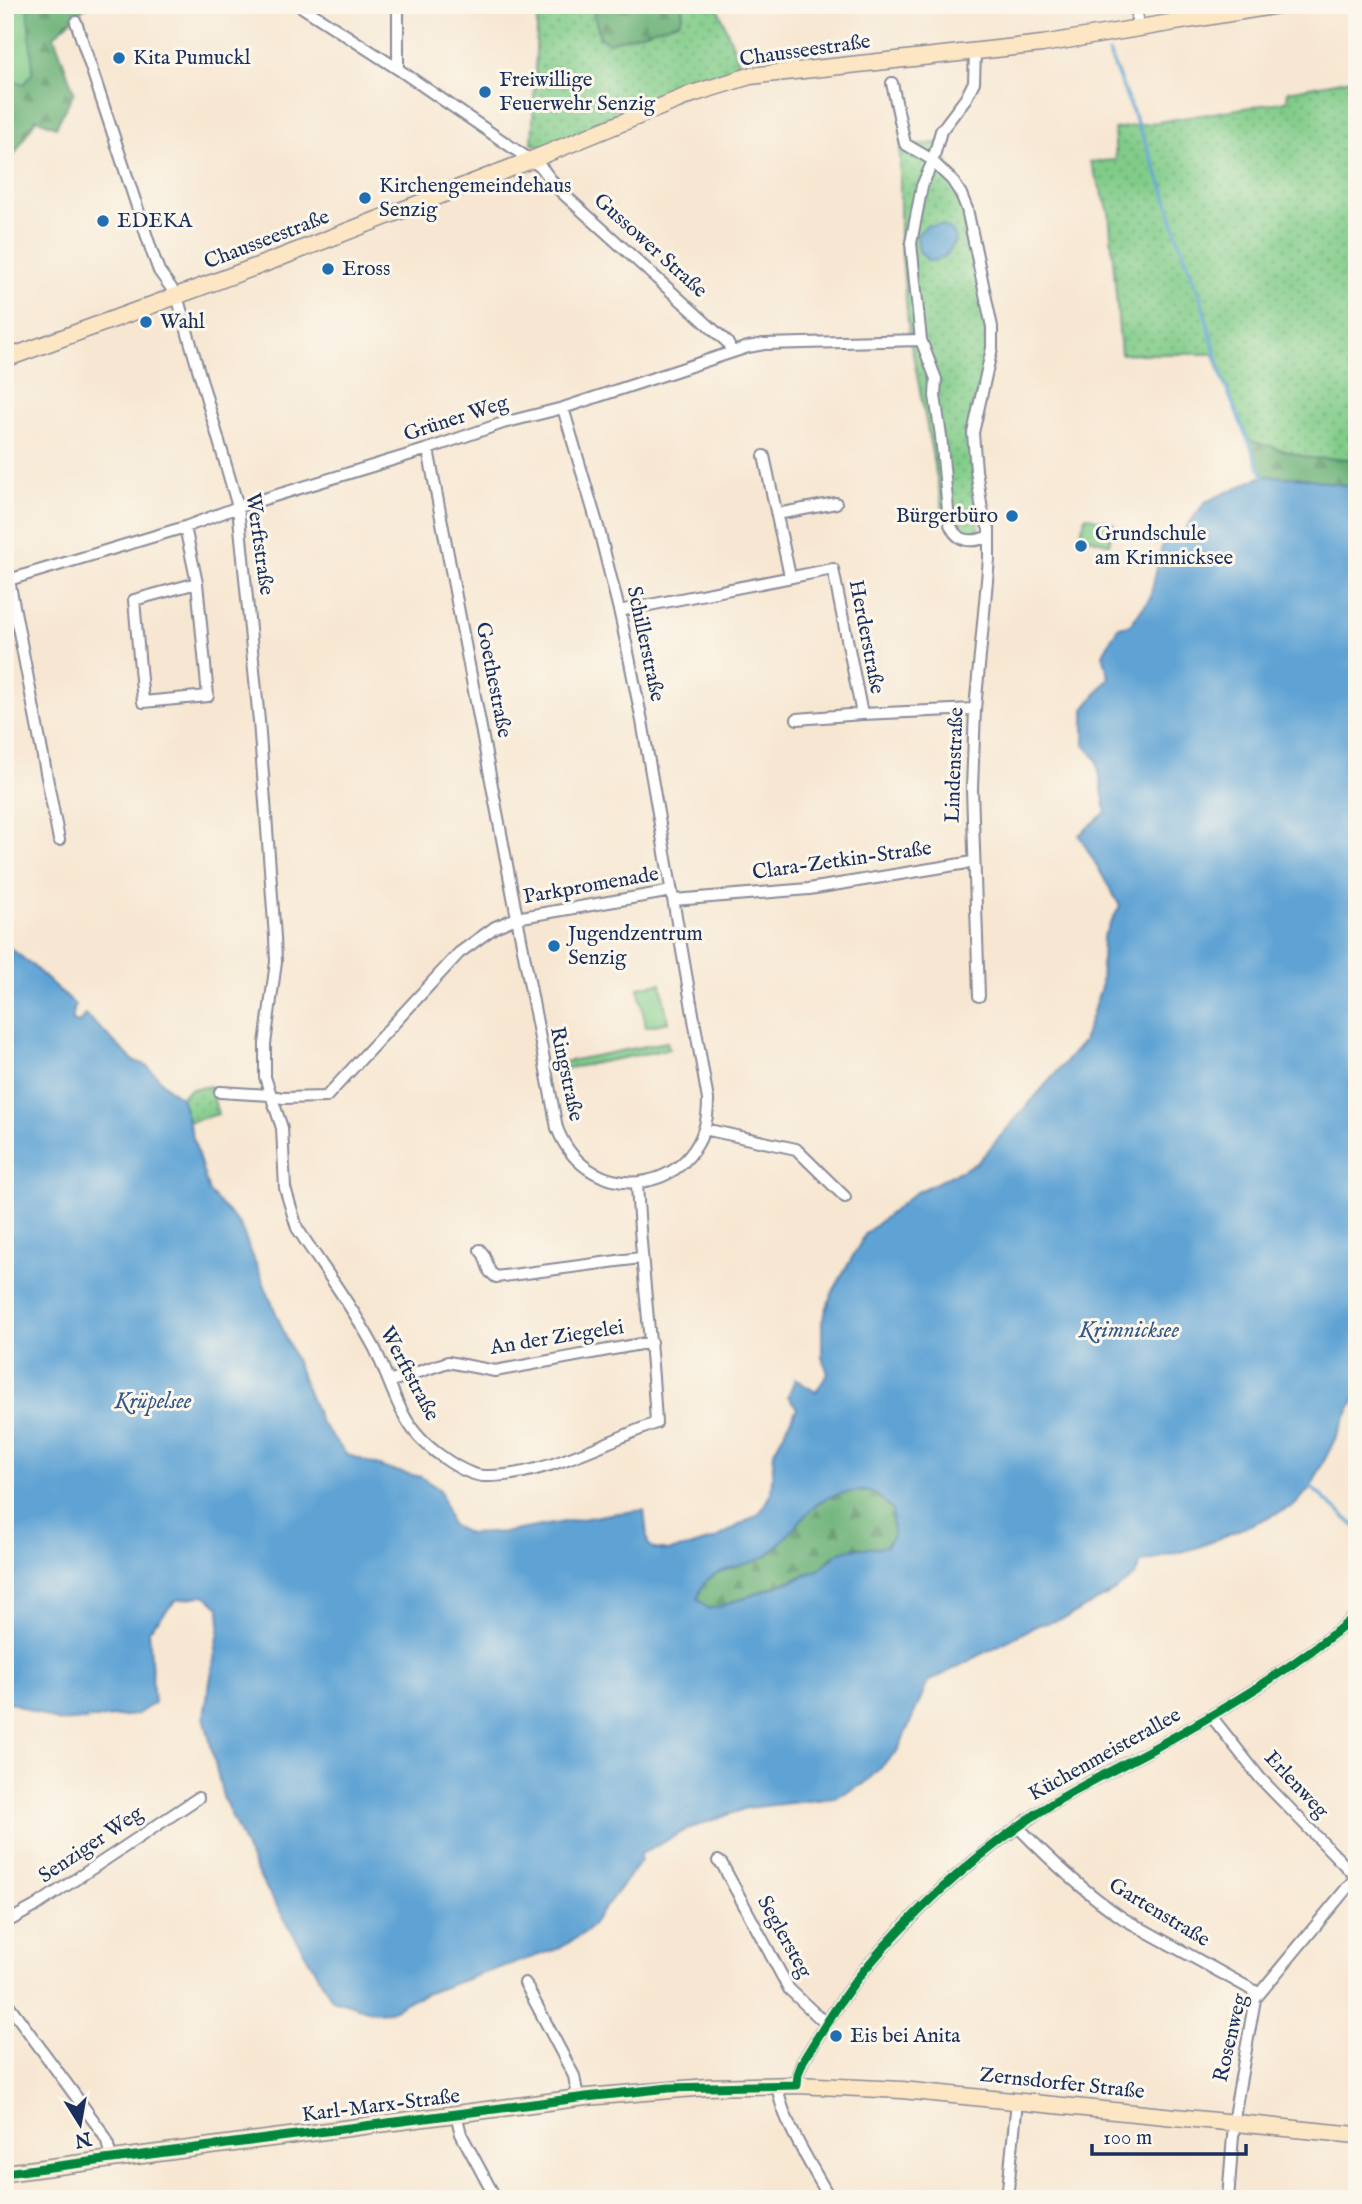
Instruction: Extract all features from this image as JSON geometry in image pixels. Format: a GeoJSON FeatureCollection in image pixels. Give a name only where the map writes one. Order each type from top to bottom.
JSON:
{"type":"FeatureCollection","features":[{"type":"Feature","properties":{"kind":"street","name":"Gussower Straße"},"geometry":{"type":"LineString","coordinates":[[299,5],[542,168],[558,189],[727,342],[732,352]]}},
{"type":"Feature","properties":{"kind":"street"},"geometry":{"type":"LineString","coordinates":[[398,5],[398,69]]}},
{"type":"Feature","properties":{"kind":"street"},"geometry":{"type":"LineString","coordinates":[[1136,28],[1138,5]]}},
{"type":"Feature","properties":{"kind":"street","name":"Chausseestraße"},"geometry":{"type":"LineString","coordinates":[[5,359],[531,160],[692,94],[750,76],[1042,44],[1279,5]]}},
{"type":"Feature","properties":{"kind":"street","name":"Werftstraße"},"geometry":{"type":"LineString","coordinates":[[76,22],[159,271],[177,296],[238,507],[261,744],[275,937],[275,976],[265,1044],[265,1077],[282,1128],[285,1188],[297,1228],[363,1329],[414,1430],[427,1444],[472,1474],[521,1473],[656,1423],[651,1342]]}},
{"type":"Feature","properties":{"kind":"street"},"geometry":{"type":"LineString","coordinates":[[975,52],[974,82],[942,131],[922,187],[911,243],[921,340],[936,379],[935,396],[949,522],[952,532],[963,539],[976,541],[989,536]]}},
{"type":"Feature","properties":{"kind":"street","name":"Lindenstraße"},"geometry":{"type":"LineString","coordinates":[[892,83],[905,144],[952,180],[967,209],[984,279],[992,327],[992,348],[973,433],[976,470],[989,536],[972,778],[979,996]]}},
{"type":"Feature","properties":{"kind":"street","name":"Grüner Weg"},"geometry":{"type":"LineString","coordinates":[[59,840],[7,580],[185,527],[238,507],[428,449],[503,423],[563,408],[732,352],[764,344],[921,340]]}},
{"type":"Feature","properties":{"kind":"street","name":"Schillerstraße"},"geometry":{"type":"LineString","coordinates":[[563,408],[599,530],[619,611],[642,721],[673,896]]}},
{"type":"Feature","properties":{"kind":"street","name":"Goethestraße"},"geometry":{"type":"LineString","coordinates":[[428,449],[496,800],[516,918]]}},
{"type":"Feature","properties":{"kind":"street"},"geometry":{"type":"LineString","coordinates":[[764,456],[790,576]]}},
{"type":"Feature","properties":{"kind":"street"},"geometry":{"type":"LineString","coordinates":[[776,514],[836,503]]}},
{"type":"Feature","properties":{"kind":"street"},"geometry":{"type":"LineString","coordinates":[[185,527],[197,583],[208,696],[143,702],[134,600],[197,583]]}},
{"type":"Feature","properties":{"kind":"street","name":"Herderstraße"},"geometry":{"type":"LineString","coordinates":[[619,611],[833,569],[862,714]]}},
{"type":"Feature","properties":{"kind":"street","name":"Herderstraße"},"geometry":{"type":"LineString","coordinates":[[797,719],[975,709]]}},
{"type":"Feature","properties":{"kind":"street","name":"Clara-Zetkin-Straße"},"geometry":{"type":"LineString","coordinates":[[673,896],[809,889],[973,862]]}},
{"type":"Feature","properties":{"kind":"street"},"geometry":{"type":"LineString","coordinates":[[651,1342],[640,1258],[636,1184],[656,1179],[680,1166],[693,1152],[704,1129],[708,1100],[673,896]]}},
{"type":"Feature","properties":{"kind":"street","name":"Parkpromenade"},"geometry":{"type":"LineString","coordinates":[[516,918],[673,896]]}},
{"type":"Feature","properties":{"kind":"street"},"geometry":{"type":"LineString","coordinates":[[220,1092],[282,1098],[326,1097],[458,953],[495,927],[516,918]]}},
{"type":"Feature","properties":{"kind":"street","name":"Ringstraße"},"geometry":{"type":"LineString","coordinates":[[516,918],[553,1113],[561,1139],[573,1157],[589,1170],[607,1179],[636,1184]]}},
{"type":"Feature","properties":{"kind":"street"},"geometry":{"type":"LineString","coordinates":[[704,1129],[796,1149],[845,1198]]}},
{"type":"Feature","properties":{"kind":"street"},"geometry":{"type":"LineString","coordinates":[[480,1251],[484,1255],[489,1272],[496,1277],[640,1258]]}},
{"type":"Feature","properties":{"kind":"street","name":"An der Ziegelei"},"geometry":{"type":"LineString","coordinates":[[389,1382],[448,1362],[495,1371],[651,1342]]}},
{"type":"Feature","properties":{"kind":"street","name":"Küchenmeisterallee"},"geometry":{"type":"LineString","coordinates":[[797,2085],[797,2074],[803,2061],[864,1970],[918,1911],[1018,1827],[1098,1777],[1211,1716],[1279,1673],[1357,1615]]}},
{"type":"Feature","properties":{"kind":"street"},"geometry":{"type":"LineString","coordinates":[[1345,1625],[1357,1638]]}},
{"type":"Feature","properties":{"kind":"street","name":"Erlenweg"},"geometry":{"type":"LineString","coordinates":[[1211,1716],[1260,1778],[1356,1877]]}},
{"type":"Feature","properties":{"kind":"street","name":"Senziger Weg"},"geometry":{"type":"LineString","coordinates":[[5,1923],[34,1907],[198,1798]]}},
{"type":"Feature","properties":{"kind":"street","name":"Gartenstraße"},"geometry":{"type":"LineString","coordinates":[[1018,1827],[1059,1869],[1106,1906],[1258,1993]]}},
{"type":"Feature","properties":{"kind":"street","name":"Seglersteg"},"geometry":{"type":"LineString","coordinates":[[718,1861],[789,1989],[826,2024]]}},
{"type":"Feature","properties":{"kind":"street","name":"Rosenweg"},"geometry":{"type":"LineString","coordinates":[[1228,2199],[1233,2123],[1258,1993],[1356,1877]]}},
{"type":"Feature","properties":{"kind":"street"},"geometry":{"type":"LineString","coordinates":[[525,1983],[574,2076],[578,2098]]}},
{"type":"Feature","properties":{"kind":"street"},"geometry":{"type":"LineString","coordinates":[[5,2000],[102,2132],[111,2159]]}},
{"type":"Feature","properties":{"kind":"street"},"geometry":{"type":"LineString","coordinates":[[771,2085],[830,2199]]}},
{"type":"Feature","properties":{"kind":"street","name":"Karl-Marx-Straße"},"geometry":{"type":"LineString","coordinates":[[5,2173],[578,2098],[657,2089],[771,2085]]}},
{"type":"Feature","properties":{"kind":"street","name":"Zernsdorfer Straße"},"geometry":{"type":"LineString","coordinates":[[771,2085],[902,2090],[1357,2136]]}},
{"type":"Feature","properties":{"kind":"street"},"geometry":{"type":"LineString","coordinates":[[1007,2199],[1017,2101]]}},
{"type":"Feature","properties":{"kind":"street"},"geometry":{"type":"LineString","coordinates":[[456,2114],[461,2134],[496,2199]]}},
{"type":"Feature","properties":{"kind":"green space"},"geometry":{"type":"Polygon","coordinates":[[[5,5],[27,5],[33,72],[24,84],[5,77],[5,5]]]}},
{"type":"Feature","properties":{"kind":"green space"},"geometry":{"type":"Polygon","coordinates":[[[27,5],[91,5],[85,7],[54,36],[74,92],[56,127],[36,119],[5,170],[5,77],[24,83],[33,72],[27,5]]]}},
{"type":"Feature","properties":{"kind":"green space"},"geometry":{"type":"Polygon","coordinates":[[[538,5],[592,5],[600,38],[683,14],[681,5],[717,5],[743,72],[545,148],[532,144],[538,5]]]}},
{"type":"Feature","properties":{"kind":"green space"},"geometry":{"type":"Polygon","coordinates":[[[592,5],[681,5],[683,14],[679,22],[609,43],[600,38],[592,5]]]}},
{"type":"Feature","properties":{"kind":"green space"},"geometry":{"type":"Polygon","coordinates":[[[1357,78],[1357,460],[1309,458],[1248,440],[1214,354],[1121,354],[1109,211],[1090,162],[1116,160],[1114,129],[1287,101],[1288,91],[1357,78]]]}},
{"type":"Feature","properties":{"kind":"green space"},"geometry":{"type":"Polygon","coordinates":[[[941,142],[965,215],[990,341],[974,406],[971,431],[979,535],[954,525],[944,514],[909,334],[900,231],[900,148],[941,142]]]}},
{"type":"Feature","properties":{"kind":"green space"},"geometry":{"type":"Polygon","coordinates":[[[1248,440],[1309,458],[1355,459],[1357,488],[1305,478],[1263,476],[1248,440]]]}},
{"type":"Feature","properties":{"kind":"green space"},"geometry":{"type":"Polygon","coordinates":[[[1086,516],[1115,524],[1109,544],[1080,535],[1086,516]]]}},
{"type":"Feature","properties":{"kind":"green space"},"geometry":{"type":"Polygon","coordinates":[[[661,983],[668,1022],[646,1027],[638,987],[661,983]]]}},
{"type":"Feature","properties":{"kind":"green space"},"geometry":{"type":"Polygon","coordinates":[[[667,1042],[669,1049],[554,1071],[553,1064],[667,1042]]]}},
{"type":"Feature","properties":{"kind":"green space"},"geometry":{"type":"Polygon","coordinates":[[[210,1086],[218,1114],[189,1122],[181,1097],[190,1089],[210,1086]]]}},
{"type":"Feature","properties":{"kind":"green space"},"geometry":{"type":"Polygon","coordinates":[[[860,1491],[875,1493],[892,1510],[893,1535],[886,1546],[872,1550],[858,1547],[832,1557],[820,1569],[722,1606],[709,1609],[697,1599],[707,1580],[716,1574],[770,1553],[807,1513],[823,1500],[860,1491]]]}},
{"type":"Feature","properties":{"kind":"water"},"geometry":{"type":"Polygon","coordinates":[[[927,225],[942,225],[953,232],[956,239],[942,258],[928,261],[919,251],[917,235],[927,225]]]}},
{"type":"Feature","properties":{"kind":"water","name":"Krimnicksee"},"geometry":{"type":"Polygon","coordinates":[[[1263,476],[1305,478],[1357,488],[1357,1395],[1311,1487],[1294,1506],[1199,1547],[1141,1563],[1135,1575],[1117,1590],[1066,1618],[1038,1625],[928,1682],[898,1750],[864,1784],[834,1798],[747,1808],[688,1829],[639,1855],[641,1860],[587,1931],[560,1948],[414,1998],[390,2011],[374,2012],[332,1999],[255,1869],[223,1797],[204,1716],[220,1625],[219,1607],[205,1595],[176,1600],[149,1630],[154,1703],[136,1715],[59,1722],[5,1700],[5,944],[75,1005],[72,1021],[79,1023],[85,1014],[134,1061],[148,1067],[168,1089],[181,1097],[209,1192],[240,1225],[320,1421],[346,1454],[387,1469],[421,1477],[440,1490],[451,1525],[469,1534],[507,1532],[644,1510],[648,1544],[655,1549],[668,1551],[715,1539],[760,1513],[771,1493],[774,1452],[797,1408],[788,1396],[795,1379],[816,1392],[828,1373],[822,1357],[822,1322],[832,1293],[866,1233],[915,1193],[977,1163],[1083,1042],[1101,987],[1103,937],[1120,906],[1079,835],[1106,812],[1097,760],[1084,744],[1084,709],[1109,678],[1103,654],[1118,627],[1130,625],[1150,598],[1165,533],[1180,536],[1205,502],[1263,476]],[[845,1493],[823,1500],[807,1513],[768,1555],[715,1574],[707,1580],[698,1599],[709,1609],[722,1606],[816,1571],[843,1551],[886,1546],[893,1535],[892,1510],[875,1493],[845,1493]]]}},
{"type":"Feature","properties":{"kind":"waterway"},"geometry":{"type":"LineString","coordinates":[[1109,53],[1163,187],[1179,241],[1201,299],[1223,380],[1263,476]]}},
{"type":"Feature","properties":{"kind":"waterway"},"geometry":{"type":"LineString","coordinates":[[1311,1487],[1357,1528]]}},
{"type":"Feature","properties":{"kind":"cycle path"},"geometry":{"type":"LineString","coordinates":[[5,2173],[586,2097],[669,2088],[797,2085],[803,2061],[857,1980],[902,1928],[963,1870],[1046,1808],[1241,1698],[1289,1667],[1357,1615]]}},
{"type":"Feature","properties":{"kind":"place","name":"Kita Pumuckl"},"geometry":{"type":"Point","coordinates":[119,58]}},
{"type":"Feature","properties":{"kind":"place","name":"Freiwillige Feuerwehr Senzig"},"geometry":{"type":"Point","coordinates":[485,92]}},
{"type":"Feature","properties":{"kind":"place","name":"Kirchengemeindehaus Senzig"},"geometry":{"type":"Point","coordinates":[365,198]}},
{"type":"Feature","properties":{"kind":"place","name":"EDEKA"},"geometry":{"type":"Point","coordinates":[103,221]}},
{"type":"Feature","properties":{"kind":"place","name":"Eross"},"geometry":{"type":"Point","coordinates":[328,269]}},
{"type":"Feature","properties":{"kind":"place","name":"Wahl"},"geometry":{"type":"Point","coordinates":[146,322]}},
{"type":"Feature","properties":{"kind":"place","name":"Bürgerbüro"},"geometry":{"type":"Point","coordinates":[1012,516]}},
{"type":"Feature","properties":{"kind":"place","name":"Grundschule am Krimnicksee"},"geometry":{"type":"Point","coordinates":[1081,546]}},
{"type":"Feature","properties":{"kind":"place","name":"Jugendzentrum Senzig"},"geometry":{"type":"Point","coordinates":[554,946]}},
{"type":"Feature","properties":{"kind":"place","name":"Eis bei Anita"},"geometry":{"type":"Point","coordinates":[836,2036]}},
{"type":"Feature","properties":{"kind":"water label","name":"Krüpelsee"},"geometry":{"type":"Point","coordinates":[153,1401]}}]}
